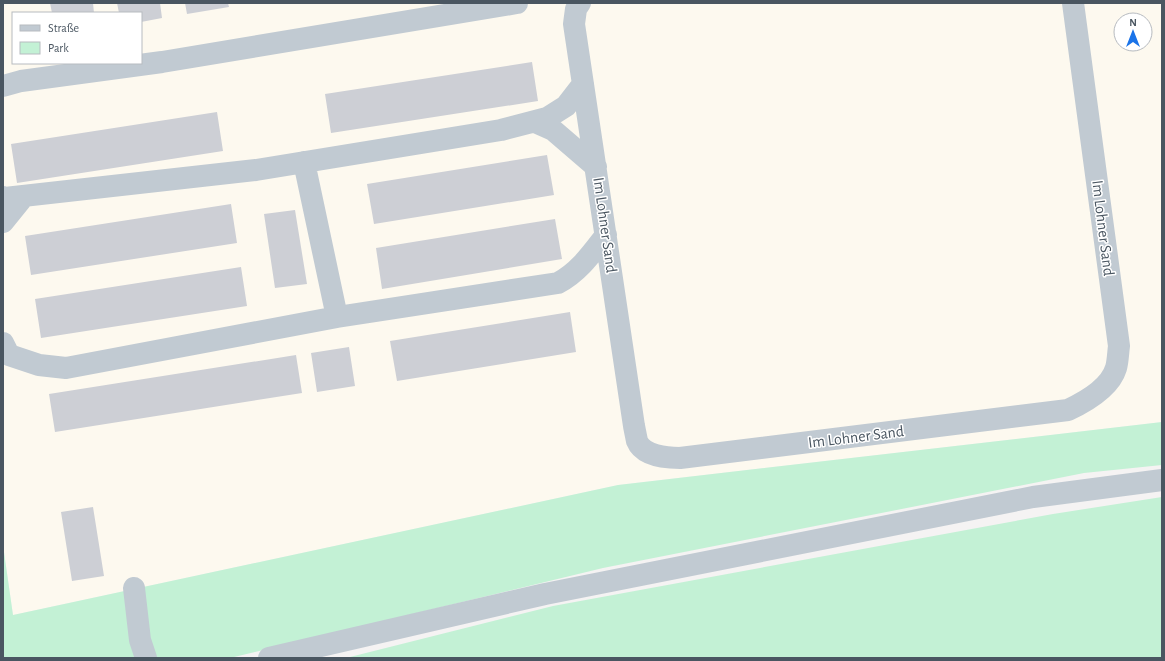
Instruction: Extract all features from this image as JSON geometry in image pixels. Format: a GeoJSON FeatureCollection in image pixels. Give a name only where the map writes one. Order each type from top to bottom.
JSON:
{"type":"FeatureCollection","features":[{"type":"Feature","properties":{"kind":"street"},"geometry":{"type":"LineString","coordinates":[[3,86],[21,81],[162,62],[517,3]]}},
{"type":"Feature","properties":{"kind":"street","name":"Im Lohner Sand"},"geometry":{"type":"LineString","coordinates":[[573,10],[634,426],[638,443],[649,452],[662,458],[680,458],[1046,414],[1068,410],[1087,401],[1103,388],[1116,369],[1118,346],[1073,3]]}},
{"type":"Feature","properties":{"kind":"street"},"geometry":{"type":"LineString","coordinates":[[3,197],[24,196],[256,170],[501,130],[547,118],[566,106],[583,84]]}},
{"type":"Feature","properties":{"kind":"street"},"geometry":{"type":"LineString","coordinates":[[535,122],[553,130],[596,167]]}},
{"type":"Feature","properties":{"kind":"street"},"geometry":{"type":"LineString","coordinates":[[304,162],[337,317]]}},
{"type":"Feature","properties":{"kind":"street"},"geometry":{"type":"LineString","coordinates":[[3,222],[24,196]]}},
{"type":"Feature","properties":{"kind":"street"},"geometry":{"type":"LineString","coordinates":[[3,343],[9,354],[39,365],[66,368],[337,317],[558,283],[568,278],[578,268],[606,235]]}},
{"type":"Feature","properties":{"kind":"street"},"geometry":{"type":"LineString","coordinates":[[269,658],[560,591],[1033,498],[1162,480]]}},
{"type":"Feature","properties":{"kind":"street"},"geometry":{"type":"LineString","coordinates":[[134,588],[140,640],[146,658]]}},
{"type":"Feature","properties":{"kind":"shaded area"},"geometry":{"type":"Polygon","coordinates":[[[3,3],[1162,3],[1162,422],[618,485],[13,615],[3,545],[3,3]]]}},
{"type":"Feature","properties":{"kind":"green space"},"geometry":{"type":"Polygon","coordinates":[[[1162,422],[1162,465],[1084,473],[603,568],[230,658],[3,658],[3,545],[13,615],[618,485],[1162,422]]]}},
{"type":"Feature","properties":{"kind":"green space"},"geometry":{"type":"Polygon","coordinates":[[[1162,497],[1162,658],[346,658],[553,606],[1053,514],[1162,497]]]}},
{"type":"Feature","properties":{"kind":"building"},"geometry":{"type":"Polygon","coordinates":[[[50,3],[93,3],[94,12],[52,12],[50,3]]]}},
{"type":"Feature","properties":{"kind":"building"},"geometry":{"type":"Polygon","coordinates":[[[117,3],[160,3],[162,18],[142,22],[142,12],[119,12],[117,3]]]}},
{"type":"Feature","properties":{"kind":"building"},"geometry":{"type":"Polygon","coordinates":[[[185,3],[228,3],[229,7],[187,14],[185,3]]]}},
{"type":"Feature","properties":{"kind":"building"},"geometry":{"type":"Polygon","coordinates":[[[532,62],[538,101],[331,133],[325,94],[532,62]]]}},
{"type":"Feature","properties":{"kind":"building"},"geometry":{"type":"Polygon","coordinates":[[[217,112],[223,151],[17,183],[11,144],[217,112]]]}},
{"type":"Feature","properties":{"kind":"building"},"geometry":{"type":"Polygon","coordinates":[[[547,155],[554,195],[374,224],[367,184],[547,155]]]}},
{"type":"Feature","properties":{"kind":"building"},"geometry":{"type":"Polygon","coordinates":[[[231,204],[237,243],[31,275],[25,236],[231,204]]]}},
{"type":"Feature","properties":{"kind":"building"},"geometry":{"type":"Polygon","coordinates":[[[295,210],[307,284],[275,288],[264,214],[295,210]]]}},
{"type":"Feature","properties":{"kind":"building"},"geometry":{"type":"Polygon","coordinates":[[[555,219],[562,259],[382,289],[376,248],[555,219]]]}},
{"type":"Feature","properties":{"kind":"building"},"geometry":{"type":"Polygon","coordinates":[[[241,267],[247,306],[41,338],[35,299],[241,267]]]}},
{"type":"Feature","properties":{"kind":"building"},"geometry":{"type":"Polygon","coordinates":[[[570,312],[576,352],[397,381],[390,341],[570,312]]]}},
{"type":"Feature","properties":{"kind":"building"},"geometry":{"type":"Polygon","coordinates":[[[349,347],[355,386],[317,392],[311,353],[349,347]]]}},
{"type":"Feature","properties":{"kind":"building"},"geometry":{"type":"Polygon","coordinates":[[[296,355],[302,393],[55,432],[49,394],[296,355]]]}},
{"type":"Feature","properties":{"kind":"building"},"geometry":{"type":"Polygon","coordinates":[[[93,507],[104,576],[72,581],[61,512],[93,507]]]}}]}
